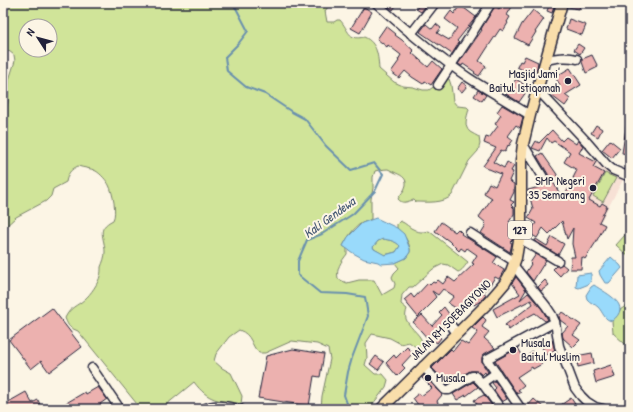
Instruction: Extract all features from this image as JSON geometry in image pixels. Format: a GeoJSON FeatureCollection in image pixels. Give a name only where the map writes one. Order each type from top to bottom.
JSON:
{"type":"FeatureCollection","features":[{"type":"Feature","properties":{"kind":"main road","name":"JALAN RM SOEBAGIYONO"},"geometry":{"type":"LineString","coordinates":[[381,409],[486,305],[508,278],[514,264],[521,228],[521,161],[523,144],[562,3]]}},
{"type":"Feature","properties":{"kind":"street"},"geometry":{"type":"LineString","coordinates":[[376,3],[411,34],[451,66],[530,116]]}},
{"type":"Feature","properties":{"kind":"street"},"geometry":{"type":"LineString","coordinates":[[411,34],[435,3]]}},
{"type":"Feature","properties":{"kind":"street"},"geometry":{"type":"LineString","coordinates":[[438,85],[491,3]]}},
{"type":"Feature","properties":{"kind":"street"},"geometry":{"type":"LineString","coordinates":[[546,60],[562,57],[577,59]]}},
{"type":"Feature","properties":{"kind":"street"},"geometry":{"type":"LineString","coordinates":[[537,89],[607,165],[613,170],[630,177]]}},
{"type":"Feature","properties":{"kind":"street"},"geometry":{"type":"LineString","coordinates":[[523,144],[544,177]]}},
{"type":"Feature","properties":{"kind":"street"},"geometry":{"type":"LineString","coordinates":[[470,233],[514,264],[546,306],[555,322],[559,346],[575,388],[587,402],[595,407],[604,409]]}},
{"type":"Feature","properties":{"kind":"street"},"geometry":{"type":"LineString","coordinates":[[519,238],[558,260]]}},
{"type":"Feature","properties":{"kind":"street"},"geometry":{"type":"LineString","coordinates":[[520,409],[487,359],[488,357],[555,322]]}},
{"type":"Feature","properties":{"kind":"street"},"geometry":{"type":"LineString","coordinates":[[449,323],[457,333]]}},
{"type":"Feature","properties":{"kind":"street"},"geometry":{"type":"LineString","coordinates":[[423,366],[445,390],[449,390],[472,376],[475,376],[501,409]]}},
{"type":"Feature","properties":{"kind":"street"},"geometry":{"type":"LineString","coordinates":[[92,368],[120,409]]}},
{"type":"Feature","properties":{"kind":"street"},"geometry":{"type":"LineString","coordinates":[[482,383],[496,372]]}},
{"type":"Feature","properties":{"kind":"street"},"geometry":{"type":"LineString","coordinates":[[204,409],[210,406],[218,405],[240,409]]}},
{"type":"Feature","properties":{"kind":"shaded area","name":"SMP Negeri 35 Semarang"},"geometry":{"type":"Polygon","coordinates":[[[585,155],[625,176],[601,221],[561,199],[585,155]]]}},
{"type":"Feature","properties":{"kind":"green space"},"geometry":{"type":"Polygon","coordinates":[[[12,3],[331,3],[325,11],[327,22],[340,20],[349,34],[359,38],[364,37],[369,40],[375,47],[379,69],[394,82],[403,86],[429,90],[445,79],[449,79],[453,101],[457,106],[467,107],[469,109],[466,121],[467,127],[470,132],[479,137],[480,144],[478,151],[469,161],[452,195],[445,200],[435,202],[416,202],[414,200],[402,202],[398,199],[404,191],[406,182],[404,178],[388,169],[375,171],[371,199],[371,219],[356,227],[343,246],[347,248],[347,254],[338,268],[338,279],[347,283],[359,280],[374,280],[382,295],[394,288],[395,284],[392,277],[399,268],[395,263],[406,258],[410,252],[408,242],[397,228],[397,224],[400,221],[418,232],[429,231],[468,262],[458,272],[448,265],[443,264],[433,269],[413,287],[409,287],[402,295],[401,304],[407,309],[406,319],[419,336],[423,343],[423,348],[420,350],[409,342],[401,344],[390,338],[372,334],[366,343],[367,358],[365,365],[375,374],[383,374],[388,380],[386,387],[369,409],[321,409],[322,396],[330,359],[328,349],[317,344],[292,341],[265,353],[259,353],[249,337],[244,332],[239,330],[229,337],[216,354],[214,361],[231,373],[242,396],[241,404],[220,401],[209,397],[194,382],[161,409],[141,409],[78,331],[68,325],[65,318],[72,309],[89,295],[96,285],[101,273],[101,267],[105,254],[102,234],[107,223],[113,220],[115,213],[112,193],[107,182],[96,171],[78,166],[70,172],[66,182],[53,189],[51,196],[46,201],[16,217],[3,229],[3,121],[8,102],[9,80],[15,61],[14,55],[9,51],[3,52],[3,14],[12,3]]]}},
{"type":"Feature","properties":{"kind":"green space"},"geometry":{"type":"Polygon","coordinates":[[[605,173],[616,178],[603,202],[593,196],[605,173]]]}},
{"type":"Feature","properties":{"kind":"green space"},"geometry":{"type":"Polygon","coordinates":[[[630,223],[630,258],[616,245],[625,235],[630,223]]]}},
{"type":"Feature","properties":{"kind":"green space"},"geometry":{"type":"Polygon","coordinates":[[[383,239],[392,241],[400,246],[396,252],[384,255],[374,249],[373,247],[378,241],[383,239]]]}},
{"type":"Feature","properties":{"kind":"green space"},"geometry":{"type":"Polygon","coordinates":[[[630,303],[630,346],[625,344],[613,333],[612,321],[620,310],[630,303]]]}},
{"type":"Feature","properties":{"kind":"water"},"geometry":{"type":"Polygon","coordinates":[[[376,218],[397,228],[404,234],[410,249],[410,252],[406,258],[395,263],[381,264],[364,259],[343,246],[348,237],[362,223],[376,218]],[[383,239],[378,241],[373,247],[385,255],[396,252],[400,246],[394,242],[383,239]]]}},
{"type":"Feature","properties":{"kind":"water"},"geometry":{"type":"Polygon","coordinates":[[[611,257],[622,268],[609,283],[605,283],[599,271],[611,257]]]}},
{"type":"Feature","properties":{"kind":"water"},"geometry":{"type":"Polygon","coordinates":[[[591,273],[591,280],[589,284],[579,288],[576,287],[577,275],[591,273]]]}},
{"type":"Feature","properties":{"kind":"water"},"geometry":{"type":"Polygon","coordinates":[[[594,285],[616,300],[619,305],[620,310],[618,315],[612,321],[607,319],[598,307],[587,299],[586,295],[594,285]]]}},
{"type":"Feature","properties":{"kind":"building"},"geometry":{"type":"Polygon","coordinates":[[[384,3],[398,3],[393,10],[384,3]]]}},
{"type":"Feature","properties":{"kind":"building"},"geometry":{"type":"Polygon","coordinates":[[[421,3],[428,3],[421,12],[416,9],[421,3]]]}},
{"type":"Feature","properties":{"kind":"building"},"geometry":{"type":"Polygon","coordinates":[[[502,3],[510,3],[513,5],[507,15],[510,17],[503,31],[500,29],[479,61],[486,66],[479,76],[463,64],[462,66],[458,64],[482,30],[481,29],[495,6],[499,9],[502,3]]]}},
{"type":"Feature","properties":{"kind":"building"},"geometry":{"type":"Polygon","coordinates":[[[550,3],[555,3],[552,13],[547,11],[550,3]]]}},
{"type":"Feature","properties":{"kind":"building"},"geometry":{"type":"Polygon","coordinates":[[[568,3],[581,3],[579,9],[568,7],[568,3]]]}},
{"type":"Feature","properties":{"kind":"building"},"geometry":{"type":"Polygon","coordinates":[[[460,5],[476,17],[457,41],[459,43],[452,54],[420,32],[426,24],[432,29],[436,24],[441,28],[437,33],[449,40],[457,28],[445,19],[451,11],[454,14],[460,5]]]}},
{"type":"Feature","properties":{"kind":"building"},"geometry":{"type":"Polygon","coordinates":[[[364,7],[372,12],[360,33],[351,28],[364,7]]]}},
{"type":"Feature","properties":{"kind":"building"},"geometry":{"type":"Polygon","coordinates":[[[533,10],[544,19],[528,45],[515,38],[522,24],[533,10]]]}},
{"type":"Feature","properties":{"kind":"building"},"geometry":{"type":"Polygon","coordinates":[[[569,19],[586,25],[582,35],[566,29],[569,19]]]}},
{"type":"Feature","properties":{"kind":"building"},"geometry":{"type":"Polygon","coordinates":[[[386,26],[414,51],[412,53],[428,67],[433,61],[442,69],[431,85],[425,81],[423,84],[405,71],[399,78],[391,72],[399,61],[398,60],[401,55],[377,39],[386,26]]]}},
{"type":"Feature","properties":{"kind":"building"},"geometry":{"type":"Polygon","coordinates":[[[578,44],[584,48],[580,54],[574,50],[578,44]]]}},
{"type":"Feature","properties":{"kind":"building"},"geometry":{"type":"Polygon","coordinates":[[[592,55],[598,67],[586,73],[582,59],[592,55]]]}},
{"type":"Feature","properties":{"kind":"building"},"geometry":{"type":"Polygon","coordinates":[[[525,56],[538,62],[537,68],[532,75],[517,67],[525,56]]]}},
{"type":"Feature","properties":{"kind":"building","name":"Masjid Jami' Baitul Istiqomah"},"geometry":{"type":"Polygon","coordinates":[[[570,68],[581,85],[565,95],[570,99],[565,106],[552,96],[560,85],[555,77],[570,68]]]}},
{"type":"Feature","properties":{"kind":"building"},"geometry":{"type":"Polygon","coordinates":[[[516,79],[529,88],[519,102],[506,94],[516,79]]]}},
{"type":"Feature","properties":{"kind":"building"},"geometry":{"type":"Polygon","coordinates":[[[462,82],[467,86],[462,92],[457,89],[462,82]]]}},
{"type":"Feature","properties":{"kind":"building"},"geometry":{"type":"Polygon","coordinates":[[[478,90],[486,95],[482,101],[474,96],[478,90]]]}},
{"type":"Feature","properties":{"kind":"building"},"geometry":{"type":"Polygon","coordinates":[[[502,105],[523,117],[520,128],[516,125],[508,136],[513,140],[509,146],[508,145],[505,152],[501,150],[493,162],[504,168],[507,162],[514,166],[511,171],[513,172],[509,181],[514,184],[514,192],[510,200],[514,202],[511,205],[514,208],[514,214],[509,222],[514,225],[513,239],[510,242],[512,243],[510,252],[481,233],[486,223],[479,217],[492,198],[484,193],[489,183],[495,186],[501,174],[483,166],[496,148],[484,143],[486,137],[489,138],[498,126],[495,124],[501,115],[497,112],[502,105]]]}},
{"type":"Feature","properties":{"kind":"building"},"geometry":{"type":"Polygon","coordinates":[[[627,122],[630,122],[630,151],[628,154],[622,153],[627,122]]]}},
{"type":"Feature","properties":{"kind":"building"},"geometry":{"type":"Polygon","coordinates":[[[596,125],[602,129],[598,137],[591,133],[596,125]]]}},
{"type":"Feature","properties":{"kind":"building"},"geometry":{"type":"Polygon","coordinates":[[[552,130],[562,141],[566,137],[576,144],[578,140],[583,146],[579,153],[596,162],[593,167],[604,173],[589,200],[600,206],[602,203],[607,206],[599,222],[605,225],[585,259],[582,257],[581,269],[570,269],[571,257],[575,257],[572,244],[573,228],[567,239],[562,221],[549,234],[543,228],[537,238],[529,233],[536,223],[528,218],[533,209],[528,190],[543,186],[540,183],[546,181],[548,177],[548,174],[537,156],[542,153],[556,173],[559,178],[553,182],[563,199],[577,170],[564,162],[570,152],[554,141],[551,143],[547,138],[540,151],[532,148],[536,141],[539,143],[552,130]]]}},
{"type":"Feature","properties":{"kind":"building"},"geometry":{"type":"Polygon","coordinates":[[[610,140],[620,148],[612,158],[602,150],[610,140]]]}},
{"type":"Feature","properties":{"kind":"building"},"geometry":{"type":"Polygon","coordinates":[[[441,222],[455,232],[458,229],[462,233],[461,234],[497,257],[493,263],[504,270],[499,279],[495,277],[484,292],[486,295],[481,301],[474,305],[469,298],[460,311],[448,303],[454,296],[443,289],[438,295],[432,291],[436,297],[418,317],[404,300],[411,294],[414,298],[428,283],[430,285],[438,280],[443,284],[448,277],[455,282],[474,264],[472,263],[477,255],[467,248],[465,251],[461,248],[459,251],[449,241],[435,231],[441,222]]]}},
{"type":"Feature","properties":{"kind":"building"},"geometry":{"type":"Polygon","coordinates":[[[552,237],[564,244],[558,255],[535,241],[536,239],[547,246],[552,237]]]}},
{"type":"Feature","properties":{"kind":"building"},"geometry":{"type":"Polygon","coordinates":[[[536,254],[546,260],[533,281],[526,272],[536,254]]]}},
{"type":"Feature","properties":{"kind":"building"},"geometry":{"type":"Polygon","coordinates":[[[562,264],[567,268],[560,276],[553,269],[562,264]]]}},
{"type":"Feature","properties":{"kind":"building"},"geometry":{"type":"Polygon","coordinates":[[[516,277],[526,290],[520,300],[528,293],[542,309],[548,320],[545,321],[535,313],[509,330],[505,325],[533,304],[531,300],[497,317],[493,309],[520,294],[512,283],[516,277]]]}},
{"type":"Feature","properties":{"kind":"building"},"geometry":{"type":"Polygon","coordinates":[[[545,280],[549,285],[541,291],[538,287],[545,280]]]}},
{"type":"Feature","properties":{"kind":"building"},"geometry":{"type":"Polygon","coordinates":[[[444,307],[452,318],[448,318],[444,321],[445,327],[438,335],[441,338],[437,343],[431,339],[429,340],[413,322],[422,315],[432,326],[442,315],[439,312],[444,307]]]}},
{"type":"Feature","properties":{"kind":"building"},"geometry":{"type":"Polygon","coordinates":[[[52,308],[82,347],[49,372],[41,361],[31,369],[9,340],[52,308]]]}},
{"type":"Feature","properties":{"kind":"building"},"geometry":{"type":"Polygon","coordinates":[[[562,312],[581,325],[573,335],[580,340],[573,347],[563,338],[562,333],[568,326],[560,320],[559,316],[562,312]]]}},
{"type":"Feature","properties":{"kind":"building"},"geometry":{"type":"Polygon","coordinates":[[[483,317],[486,320],[482,327],[489,332],[484,338],[495,348],[484,354],[482,357],[482,363],[488,372],[486,374],[485,372],[482,375],[477,371],[470,371],[447,384],[432,368],[451,349],[453,351],[461,341],[468,345],[478,332],[472,328],[483,317]]]}},
{"type":"Feature","properties":{"kind":"building"},"geometry":{"type":"Polygon","coordinates":[[[552,340],[555,351],[546,355],[541,345],[552,340]]]}},
{"type":"Feature","properties":{"kind":"building"},"geometry":{"type":"Polygon","coordinates":[[[407,347],[413,353],[402,365],[405,368],[397,376],[386,363],[394,355],[396,358],[407,347]]]}},
{"type":"Feature","properties":{"kind":"building"},"geometry":{"type":"Polygon","coordinates":[[[518,348],[524,358],[532,351],[542,364],[533,369],[532,367],[517,377],[524,385],[518,390],[521,392],[517,394],[495,361],[518,348]]]}},
{"type":"Feature","properties":{"kind":"building"},"geometry":{"type":"Polygon","coordinates":[[[293,349],[324,354],[320,377],[314,376],[309,406],[258,398],[266,356],[293,349]]]}},
{"type":"Feature","properties":{"kind":"building"},"geometry":{"type":"Polygon","coordinates":[[[592,353],[594,363],[578,367],[576,356],[592,353]]]}},
{"type":"Feature","properties":{"kind":"building"},"geometry":{"type":"Polygon","coordinates":[[[376,356],[384,362],[378,370],[370,364],[376,356]]]}},
{"type":"Feature","properties":{"kind":"building"},"geometry":{"type":"Polygon","coordinates":[[[611,365],[615,377],[596,383],[593,371],[611,365]]]}},
{"type":"Feature","properties":{"kind":"building"},"geometry":{"type":"Polygon","coordinates":[[[424,375],[442,395],[437,401],[441,409],[421,409],[413,398],[419,393],[421,396],[432,388],[422,378],[424,375]]]}},
{"type":"Feature","properties":{"kind":"building"},"geometry":{"type":"Polygon","coordinates":[[[495,381],[507,399],[502,402],[494,390],[496,388],[492,383],[495,381]]]}},
{"type":"Feature","properties":{"kind":"building"},"geometry":{"type":"Polygon","coordinates":[[[473,382],[478,387],[466,396],[457,400],[453,394],[473,382]]]}},
{"type":"Feature","properties":{"kind":"building"},"geometry":{"type":"Polygon","coordinates":[[[98,387],[107,399],[100,404],[103,409],[56,409],[85,392],[86,394],[98,387]]]}},
{"type":"Feature","properties":{"kind":"building"},"geometry":{"type":"Polygon","coordinates":[[[26,392],[32,403],[38,400],[42,409],[3,409],[3,405],[26,392]]]}},
{"type":"Feature","properties":{"kind":"building"},"geometry":{"type":"Polygon","coordinates":[[[484,395],[493,407],[491,409],[484,409],[481,405],[478,406],[474,400],[484,395]]]}},
{"type":"Feature","properties":{"kind":"building"},"geometry":{"type":"Polygon","coordinates":[[[571,398],[578,409],[555,409],[571,398]]]}},
{"type":"Feature","properties":{"kind":"building"},"geometry":{"type":"Polygon","coordinates":[[[534,399],[545,409],[526,409],[534,399]]]}},
{"type":"Feature","properties":{"kind":"waterway","name":"Kali Gendewa"},"geometry":{"type":"LineString","coordinates":[[230,3],[236,8],[248,31],[225,57],[227,71],[246,87],[265,94],[305,119],[326,146],[351,170],[374,163],[383,174],[375,191],[353,214],[322,234],[307,240],[298,261],[298,275],[320,293],[347,294],[365,297],[368,316],[352,358],[344,395],[349,409]]}},
{"type":"Feature","properties":{"kind":"place","name":"Masjid Jami' Baitul Istiqomah"},"geometry":{"type":"Point","coordinates":[568,81]}},
{"type":"Feature","properties":{"kind":"place","name":"SMP Negeri 35 Semarang"},"geometry":{"type":"Point","coordinates":[593,188]}},
{"type":"Feature","properties":{"kind":"place","name":"Musala Baitul Muslim"},"geometry":{"type":"Point","coordinates":[513,350]}},
{"type":"Feature","properties":{"kind":"place","name":"Musala"},"geometry":{"type":"Point","coordinates":[428,378]}}]}
